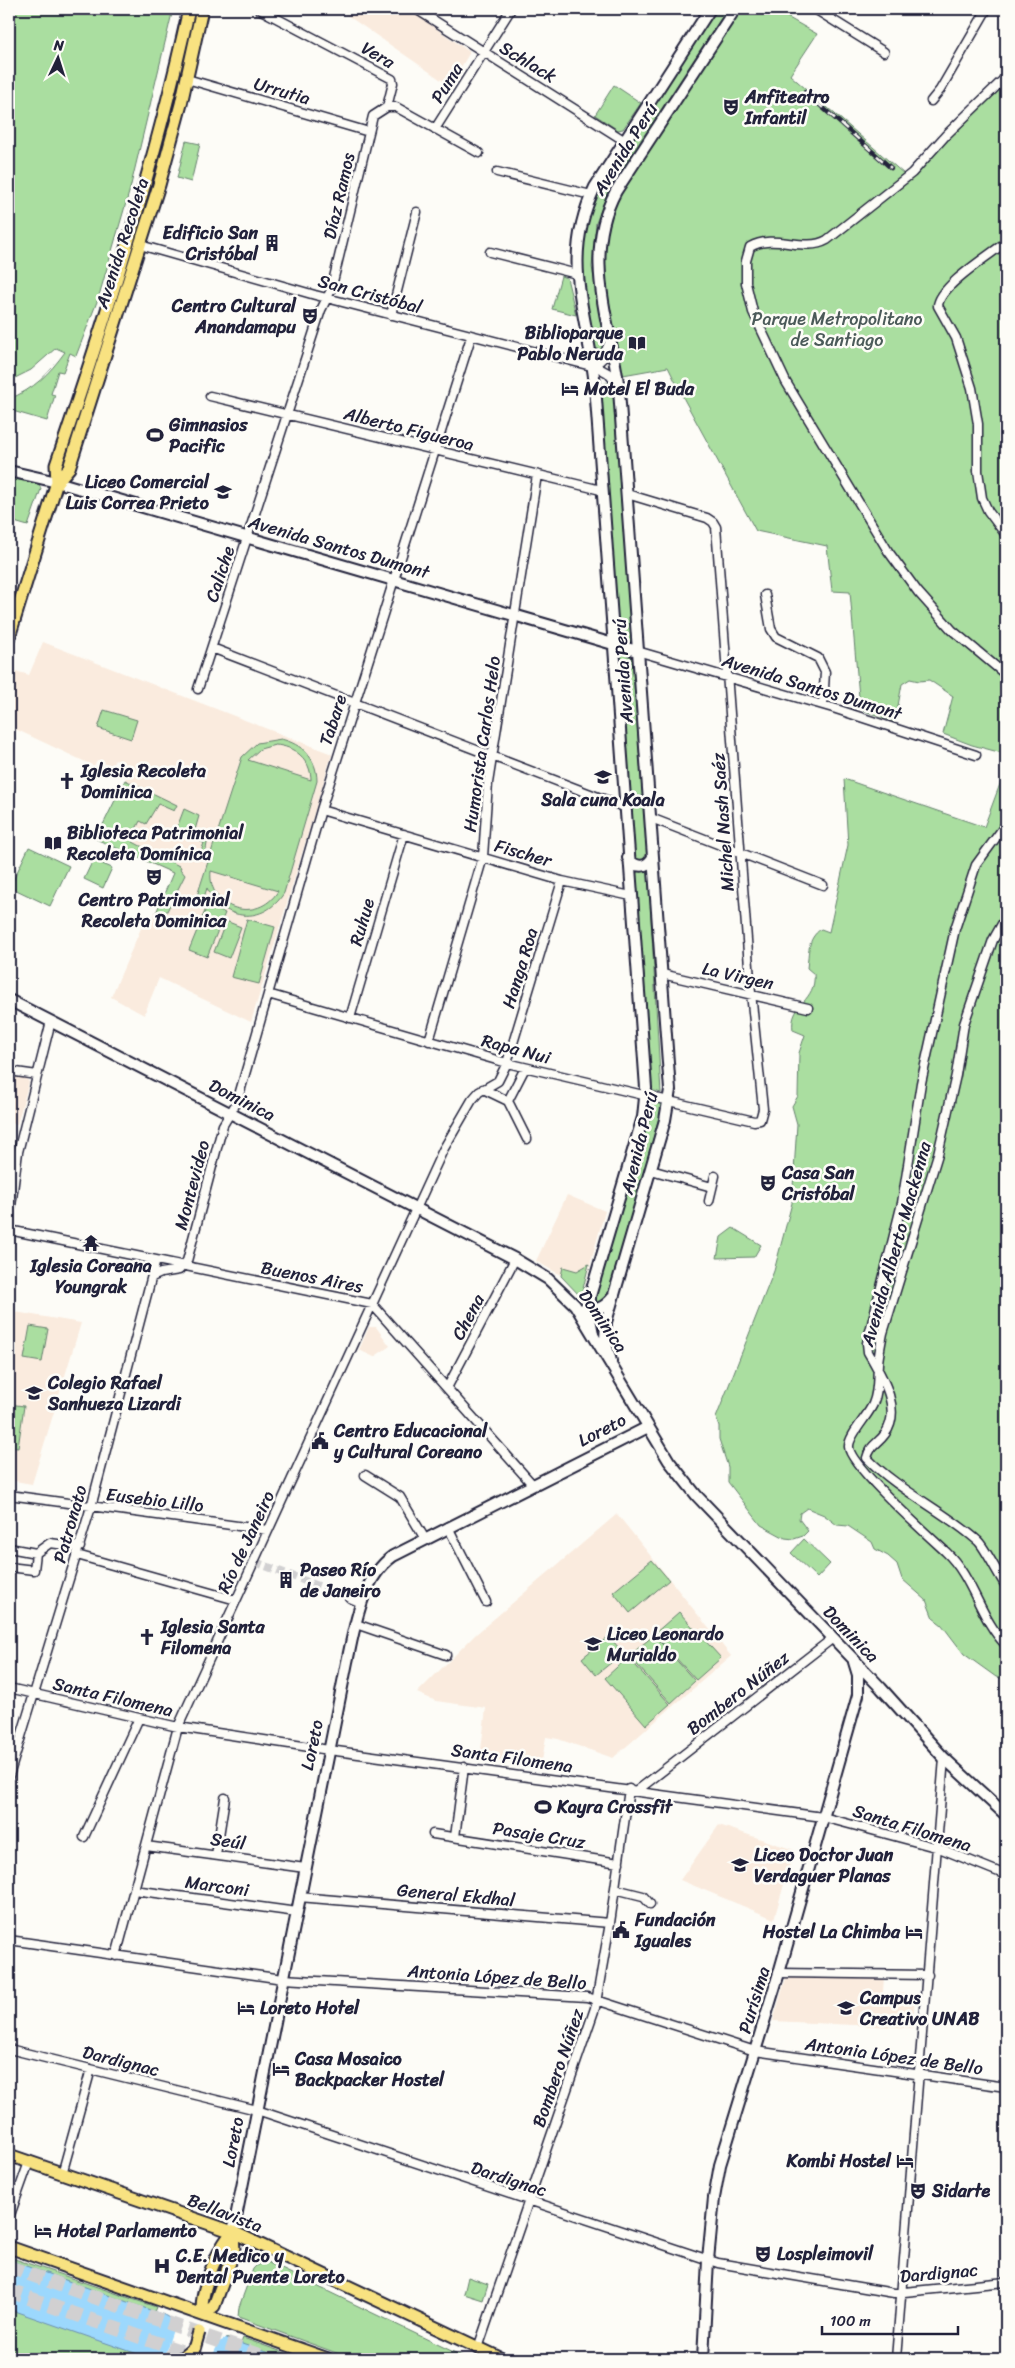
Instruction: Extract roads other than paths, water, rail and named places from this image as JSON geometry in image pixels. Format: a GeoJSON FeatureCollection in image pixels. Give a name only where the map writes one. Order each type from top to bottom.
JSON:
{"type":"FeatureCollection","features":[{"type":"Feature","properties":{"kind":"main road","name":"Avenida Recoleta"},"geometry":{"type":"LineString","coordinates":[[9,637],[57,482],[56,465],[131,233],[176,67],[189,9]]}},
{"type":"Feature","properties":{"kind":"main road","name":"Avenida Recoleta"},"geometry":{"type":"LineString","coordinates":[[57,482],[69,468],[166,162],[202,9]]}},
{"type":"Feature","properties":{"kind":"main road","name":"Avenida Perú"},"geometry":{"type":"LineString","coordinates":[[593,1334],[589,1310],[590,1296],[643,1117],[646,1096],[593,367],[577,274],[578,234],[591,195],[710,9]]}},
{"type":"Feature","properties":{"kind":"main road","name":"Avenida Perú"},"geometry":{"type":"LineString","coordinates":[[610,1361],[605,1334],[669,1101],[662,974],[627,494],[618,385],[609,342],[598,261],[600,232],[606,211],[616,191],[735,9]]}},
{"type":"Feature","properties":{"kind":"main road"},"geometry":{"type":"LineString","coordinates":[[176,67],[182,77],[187,79]]}},
{"type":"Feature","properties":{"kind":"main road"},"geometry":{"type":"LineString","coordinates":[[131,233],[133,240],[140,245]]}},
{"type":"Feature","properties":{"kind":"main road","name":"Avenida Santos Dumont"},"geometry":{"type":"LineString","coordinates":[[9,472],[57,482],[637,651]]}},
{"type":"Feature","properties":{"kind":"main road"},"geometry":{"type":"LineString","coordinates":[[628,858],[635,865],[641,866],[646,865],[653,857]]}},
{"type":"Feature","properties":{"kind":"main road","name":"Dominica"},"geometry":{"type":"LineString","coordinates":[[9,1000],[515,1259],[548,1279],[575,1305],[669,1461],[692,1491],[851,1656],[944,1758],[1006,1816]]}},
{"type":"Feature","properties":{"kind":"main road"},"geometry":{"type":"LineString","coordinates":[[575,1305],[589,1310],[602,1307],[614,1296]]}},
{"type":"Feature","properties":{"kind":"main road","name":"Loreto"},"geometry":{"type":"LineString","coordinates":[[191,2359],[203,2315],[202,2301],[224,2240],[232,2232],[329,1750],[356,1624],[370,1582],[386,1560],[648,1427]]}},
{"type":"Feature","properties":{"kind":"main road","name":"Purísima"},"geometry":{"type":"LineString","coordinates":[[703,2359],[708,2260],[714,2198],[720,2165],[779,1973],[858,1695],[858,1675],[851,1656]]}},
{"type":"Feature","properties":{"kind":"main road"},"geometry":{"type":"LineString","coordinates":[[858,1695],[868,1685],[881,1688]]}},
{"type":"Feature","properties":{"kind":"main road","name":"Bellavista"},"geometry":{"type":"LineString","coordinates":[[9,2155],[232,2232],[502,2359]]}},
{"type":"Feature","properties":{"kind":"main road"},"geometry":{"type":"LineString","coordinates":[[9,2247],[328,2359]]}},
{"type":"Feature","properties":{"kind":"main road"},"geometry":{"type":"LineString","coordinates":[[182,2359],[195,2347]]}},
{"type":"Feature","properties":{"kind":"main road"},"geometry":{"type":"LineString","coordinates":[[9,2357],[14,2359]]}},
{"type":"Feature","properties":{"kind":"street","name":"Vera"},"geometry":{"type":"LineString","coordinates":[[259,9],[392,79],[394,83],[388,107]]}},
{"type":"Feature","properties":{"kind":"street","name":"Schlack"},"geometry":{"type":"LineString","coordinates":[[416,9],[625,141]]}},
{"type":"Feature","properties":{"kind":"street","name":"Puma"},"geometry":{"type":"LineString","coordinates":[[436,129],[511,9]]}},
{"type":"Feature","properties":{"kind":"street"},"geometry":{"type":"LineString","coordinates":[[814,9],[884,52]]}},
{"type":"Feature","properties":{"kind":"street"},"geometry":{"type":"LineString","coordinates":[[931,101],[940,90],[986,9]]}},
{"type":"Feature","properties":{"kind":"street"},"geometry":{"type":"LineString","coordinates":[[1006,77],[946,134],[912,173],[818,245],[760,241],[750,247],[746,261],[746,283],[753,312],[786,382],[888,551],[937,615],[1006,675]]}},
{"type":"Feature","properties":{"kind":"street","name":"Urrutia"},"geometry":{"type":"LineString","coordinates":[[187,79],[369,132]]}},
{"type":"Feature","properties":{"kind":"street"},"geometry":{"type":"LineString","coordinates":[[388,107],[396,107],[479,153]]}},
{"type":"Feature","properties":{"kind":"street","name":"Díaz Ramos"},"geometry":{"type":"LineString","coordinates":[[327,298],[333,285],[369,132],[375,114],[388,107]]}},
{"type":"Feature","properties":{"kind":"street"},"geometry":{"type":"LineString","coordinates":[[497,172],[591,195]]}},
{"type":"Feature","properties":{"kind":"street"},"geometry":{"type":"LineString","coordinates":[[391,315],[417,212]]}},
{"type":"Feature","properties":{"kind":"street"},"geometry":{"type":"LineString","coordinates":[[1006,242],[979,261],[944,292],[938,306],[956,338],[972,388],[978,424],[978,471],[982,498],[988,511],[1006,534]]}},
{"type":"Feature","properties":{"kind":"street","name":"San Cristóbal"},"geometry":{"type":"LineString","coordinates":[[140,245],[471,337],[604,370],[618,385]]}},
{"type":"Feature","properties":{"kind":"street"},"geometry":{"type":"LineString","coordinates":[[490,252],[577,274]]}},
{"type":"Feature","properties":{"kind":"street","name":"Caliche"},"geometry":{"type":"LineString","coordinates":[[198,689],[321,310],[327,298]]}},
{"type":"Feature","properties":{"kind":"street","name":"Tabare"},"geometry":{"type":"LineString","coordinates":[[230,1113],[237,1102],[321,810],[471,337]]}},
{"type":"Feature","properties":{"kind":"street"},"geometry":{"type":"LineString","coordinates":[[593,367],[603,358],[609,342]]}},
{"type":"Feature","properties":{"kind":"street","name":"Alberto Figueroa"},"geometry":{"type":"LineString","coordinates":[[210,396],[602,490]]}},
{"type":"Feature","properties":{"kind":"street","name":"Humorista Carlos Helo"},"geometry":{"type":"LineString","coordinates":[[429,1041],[483,857],[485,812],[492,756],[537,475]]}},
{"type":"Feature","properties":{"kind":"street","name":"Michel Nash Saéz"},"geometry":{"type":"LineString","coordinates":[[627,494],[707,518],[713,522],[716,530],[751,993],[763,1109],[760,1120]]}},
{"type":"Feature","properties":{"kind":"street"},"geometry":{"type":"LineString","coordinates":[[765,595],[771,628],[776,637],[818,658],[825,672],[823,705]]}},
{"type":"Feature","properties":{"kind":"street"},"geometry":{"type":"LineString","coordinates":[[212,648],[624,807]]}},
{"type":"Feature","properties":{"kind":"street","name":"Avenida Santos Dumont"},"geometry":{"type":"LineString","coordinates":[[637,651],[823,705],[976,755]]}},
{"type":"Feature","properties":{"kind":"street","name":"Fischer"},"geometry":{"type":"LineString","coordinates":[[321,810],[562,880],[631,896]]}},
{"type":"Feature","properties":{"kind":"street"},"geometry":{"type":"LineString","coordinates":[[651,818],[823,885]]}},
{"type":"Feature","properties":{"kind":"street"},"geometry":{"type":"LineString","coordinates":[[1006,824],[976,866],[951,943],[921,1083],[902,1203],[868,1344],[868,1352],[878,1370],[891,1404],[894,1418],[885,1434],[870,1448],[868,1458],[884,1475],[912,1492],[979,1542],[1006,1586]]}},
{"type":"Feature","properties":{"kind":"street","name":"Ruhue"},"geometry":{"type":"LineString","coordinates":[[350,1018],[404,834]]}},
{"type":"Feature","properties":{"kind":"street","name":"Hanga Roa"},"geometry":{"type":"LineString","coordinates":[[507,1063],[562,880]]}},
{"type":"Feature","properties":{"kind":"street","name":"Avenida Alberto Mackenna"},"geometry":{"type":"LineString","coordinates":[[1006,917],[993,940],[964,1024],[956,1075],[938,1154],[883,1333],[875,1400],[868,1415],[850,1439],[850,1452],[911,1521],[953,1560],[996,1634],[1006,1645]]}},
{"type":"Feature","properties":{"kind":"street","name":"La Virgen"},"geometry":{"type":"LineString","coordinates":[[662,974],[751,993],[808,1008]]}},
{"type":"Feature","properties":{"kind":"street","name":"Rapa Nui"},"geometry":{"type":"LineString","coordinates":[[268,994],[526,1068],[754,1122],[760,1120]]}},
{"type":"Feature","properties":{"kind":"street"},"geometry":{"type":"LineString","coordinates":[[9,1222],[18,1152],[51,1021]]}},
{"type":"Feature","properties":{"kind":"street"},"geometry":{"type":"LineString","coordinates":[[417,1209],[443,1150],[469,1104],[483,1089],[498,1081],[507,1063]]}},
{"type":"Feature","properties":{"kind":"street"},"geometry":{"type":"LineString","coordinates":[[508,1101],[526,1068]]}},
{"type":"Feature","properties":{"kind":"street"},"geometry":{"type":"LineString","coordinates":[[9,1071],[37,1075]]}},
{"type":"Feature","properties":{"kind":"street"},"geometry":{"type":"LineString","coordinates":[[483,1089],[508,1101],[527,1139]]}},
{"type":"Feature","properties":{"kind":"street","name":"Montevideo"},"geometry":{"type":"LineString","coordinates":[[184,1266],[223,1125],[230,1113]]}},
{"type":"Feature","properties":{"kind":"street"},"geometry":{"type":"LineString","coordinates":[[651,1170],[712,1187]]}},
{"type":"Feature","properties":{"kind":"street"},"geometry":{"type":"LineString","coordinates":[[709,1201],[715,1176]]}},
{"type":"Feature","properties":{"kind":"street","name":"Río de Janeiro"},"geometry":{"type":"LineString","coordinates":[[116,1956],[178,1727],[417,1209]]}},
{"type":"Feature","properties":{"kind":"street","name":"Buenos Aires"},"geometry":{"type":"LineString","coordinates":[[9,1230],[372,1304],[533,1485]]}},
{"type":"Feature","properties":{"kind":"street","name":"Chena"},"geometry":{"type":"LineString","coordinates":[[447,1388],[515,1259]]}},
{"type":"Feature","properties":{"kind":"street","name":"Patronato"},"geometry":{"type":"LineString","coordinates":[[9,1776],[92,1507],[156,1260]]}},
{"type":"Feature","properties":{"kind":"street"},"geometry":{"type":"LineString","coordinates":[[152,1277],[161,1272],[179,1270],[184,1266]]}},
{"type":"Feature","properties":{"kind":"street"},"geometry":{"type":"LineString","coordinates":[[365,1475],[400,1497],[425,1539]]}},
{"type":"Feature","properties":{"kind":"street","name":"Eusebio Lillo"},"geometry":{"type":"LineString","coordinates":[[9,1495],[268,1530]]}},
{"type":"Feature","properties":{"kind":"street"},"geometry":{"type":"LineString","coordinates":[[448,1527],[486,1602]]}},
{"type":"Feature","properties":{"kind":"street"},"geometry":{"type":"LineString","coordinates":[[9,1548],[36,1553],[50,1543],[236,1600]]}},
{"type":"Feature","properties":{"kind":"street"},"geometry":{"type":"LineString","coordinates":[[9,1567],[34,1570],[36,1553]]}},
{"type":"Feature","properties":{"kind":"street"},"geometry":{"type":"LineString","coordinates":[[350,1598],[362,1603]]}},
{"type":"Feature","properties":{"kind":"street"},"geometry":{"type":"LineString","coordinates":[[356,1624],[446,1655]]}},
{"type":"Feature","properties":{"kind":"street","name":"Bombero Núñez"},"geometry":{"type":"LineString","coordinates":[[478,2348],[597,1999],[634,1790],[833,1638]]}},
{"type":"Feature","properties":{"kind":"street","name":"Santa Filomena"},"geometry":{"type":"LineString","coordinates":[[9,1688],[178,1727],[329,1750],[823,1817],[938,1848],[1006,1875]]}},
{"type":"Feature","properties":{"kind":"street"},"geometry":{"type":"LineString","coordinates":[[84,1837],[139,1718]]}},
{"type":"Feature","properties":{"kind":"street"},"geometry":{"type":"LineString","coordinates":[[896,2359],[944,1758]]}},
{"type":"Feature","properties":{"kind":"street"},"geometry":{"type":"LineString","coordinates":[[455,1838],[464,1767]]}},
{"type":"Feature","properties":{"kind":"street"},"geometry":{"type":"LineString","coordinates":[[216,1855],[224,1798]]}},
{"type":"Feature","properties":{"kind":"street","name":"Pasaje Cruz"},"geometry":{"type":"LineString","coordinates":[[434,1834],[620,1863]]}},
{"type":"Feature","properties":{"kind":"street","name":"Seúl"},"geometry":{"type":"LineString","coordinates":[[146,1846],[305,1868]]}},
{"type":"Feature","properties":{"kind":"street"},"geometry":{"type":"LineString","coordinates":[[615,1889],[643,1896],[650,1904]]}},
{"type":"Feature","properties":{"kind":"street","name":"Marconi"},"geometry":{"type":"LineString","coordinates":[[134,1890],[297,1912]]}},
{"type":"Feature","properties":{"kind":"street","name":"General Ekdhal"},"geometry":{"type":"LineString","coordinates":[[299,1897],[610,1923]]}},
{"type":"Feature","properties":{"kind":"street","name":"Antonia López de Bello"},"geometry":{"type":"LineString","coordinates":[[9,1940],[283,1979],[597,1999],[755,2051],[1006,2087]]}},
{"type":"Feature","properties":{"kind":"street"},"geometry":{"type":"LineString","coordinates":[[779,1973],[928,1975]]}},
{"type":"Feature","properties":{"kind":"street","name":"Dardignac"},"geometry":{"type":"LineString","coordinates":[[9,2049],[257,2110],[708,2260],[902,2293],[1006,2282]]}},
{"type":"Feature","properties":{"kind":"street"},"geometry":{"type":"LineString","coordinates":[[62,2174],[81,2111],[90,2068]]}},
{"type":"Feature","properties":{"kind":"street"},"geometry":{"type":"LineString","coordinates":[[9,2218],[29,2162]]}},
{"type":"Feature","properties":{"kind":"water"},"geometry":{"type":"Polygon","coordinates":[[[9,2260],[167,2316],[176,2322],[287,2359],[152,2359],[17,2312],[9,2309],[9,2260]]]}},
{"type":"Feature","properties":{"kind":"tunnel"},"geometry":{"type":"LineString","coordinates":[[255,1562],[350,1598]]}},
{"type":"Feature","properties":{"kind":"tunnel"},"geometry":{"type":"LineString","coordinates":[[9,2267],[270,2359]]}},
{"type":"Feature","properties":{"kind":"tunnel"},"geometry":{"type":"LineString","coordinates":[[9,2291],[203,2359]]}},
{"type":"Feature","properties":{"kind":"railway"},"geometry":{"type":"LineString","coordinates":[[805,92],[891,168]]}},
{"type":"Feature","properties":{"kind":"place","name":"Anfiteatro Infantil"},"geometry":{"type":"Point","coordinates":[731,107]}},
{"type":"Feature","properties":{"kind":"place","name":"Edificio San Cristóbal"},"geometry":{"type":"Point","coordinates":[272,243]}},
{"type":"Feature","properties":{"kind":"place","name":"Centro Cultural Anandamapu"},"geometry":{"type":"Point","coordinates":[310,316]}},
{"type":"Feature","properties":{"kind":"place","name":"Biblioparque Pablo Neruda"},"geometry":{"type":"Point","coordinates":[637,343]}},
{"type":"Feature","properties":{"kind":"place","name":"Motel El Buda"},"geometry":{"type":"Point","coordinates":[570,389]}},
{"type":"Feature","properties":{"kind":"place","name":"Gimnasios Pacific"},"geometry":{"type":"Point","coordinates":[155,435]}},
{"type":"Feature","properties":{"kind":"place","name":"Liceo Comercial Luis Correa Prieto"},"geometry":{"type":"Point","coordinates":[223,492]}},
{"type":"Feature","properties":{"kind":"place","name":"Sala cuna Koala"},"geometry":{"type":"Point","coordinates":[603,777]}},
{"type":"Feature","properties":{"kind":"place","name":"Iglesia Recoleta Dominica"},"geometry":{"type":"Point","coordinates":[67,781]}},
{"type":"Feature","properties":{"kind":"place","name":"Biblioteca Patrimonial Recoleta Domínica"},"geometry":{"type":"Point","coordinates":[53,843]}},
{"type":"Feature","properties":{"kind":"place","name":"Centro Patrimonial Recoleta Dominica"},"geometry":{"type":"Point","coordinates":[154,877]}},
{"type":"Feature","properties":{"kind":"place","name":"Casa San Cristóbal"},"geometry":{"type":"Point","coordinates":[768,1183]}},
{"type":"Feature","properties":{"kind":"place","name":"Iglesia Coreana Youngrak"},"geometry":{"type":"Point","coordinates":[91,1243]}},
{"type":"Feature","properties":{"kind":"place","name":"Colegio Rafael Sanhueza Lizardi"},"geometry":{"type":"Point","coordinates":[34,1393]}},
{"type":"Feature","properties":{"kind":"place","name":"Centro Educacional y Cultural Coreano"},"geometry":{"type":"Point","coordinates":[320,1441]}},
{"type":"Feature","properties":{"kind":"place","name":"Paseo Río de Janeiro"},"geometry":{"type":"Point","coordinates":[286,1580]}},
{"type":"Feature","properties":{"kind":"place","name":"Iglesia Santa Filomena"},"geometry":{"type":"Point","coordinates":[147,1637]}},
{"type":"Feature","properties":{"kind":"place","name":"Liceo Leonardo Murialdo"},"geometry":{"type":"Point","coordinates":[593,1644]}},
{"type":"Feature","properties":{"kind":"place","name":"Kayra Crossfit"},"geometry":{"type":"Point","coordinates":[543,1807]}},
{"type":"Feature","properties":{"kind":"place","name":"Liceo Doctor Juan Verdaguer Planas"},"geometry":{"type":"Point","coordinates":[740,1865]}},
{"type":"Feature","properties":{"kind":"place","name":"Fundación Iguales"},"geometry":{"type":"Point","coordinates":[621,1930]}},
{"type":"Feature","properties":{"kind":"place","name":"Hostel La Chimba"},"geometry":{"type":"Point","coordinates":[914,1932]}},
{"type":"Feature","properties":{"kind":"place","name":"Loreto Hotel"},"geometry":{"type":"Point","coordinates":[246,2008]}},
{"type":"Feature","properties":{"kind":"place","name":"Campus Creativo UNAB"},"geometry":{"type":"Point","coordinates":[846,2008]}},
{"type":"Feature","properties":{"kind":"place","name":"Casa Mosaico Backpacker Hostel"},"geometry":{"type":"Point","coordinates":[281,2069]}},
{"type":"Feature","properties":{"kind":"place","name":"Kombi Hostel"},"geometry":{"type":"Point","coordinates":[905,2161]}},
{"type":"Feature","properties":{"kind":"place","name":"Sidarte"},"geometry":{"type":"Point","coordinates":[918,2191]}},
{"type":"Feature","properties":{"kind":"place","name":"Hotel Parlamento"},"geometry":{"type":"Point","coordinates":[43,2231]}},
{"type":"Feature","properties":{"kind":"place","name":"Lospleimovil"},"geometry":{"type":"Point","coordinates":[763,2254]}},
{"type":"Feature","properties":{"kind":"place","name":"C.E. Medico y Dental Puente Loreto"},"geometry":{"type":"Point","coordinates":[162,2266]}},
{"type":"Feature","properties":{"kind":"park label","name":"Parque Metropolitano de Santiago"},"geometry":{"type":"Point","coordinates":[837,329]}}]}
